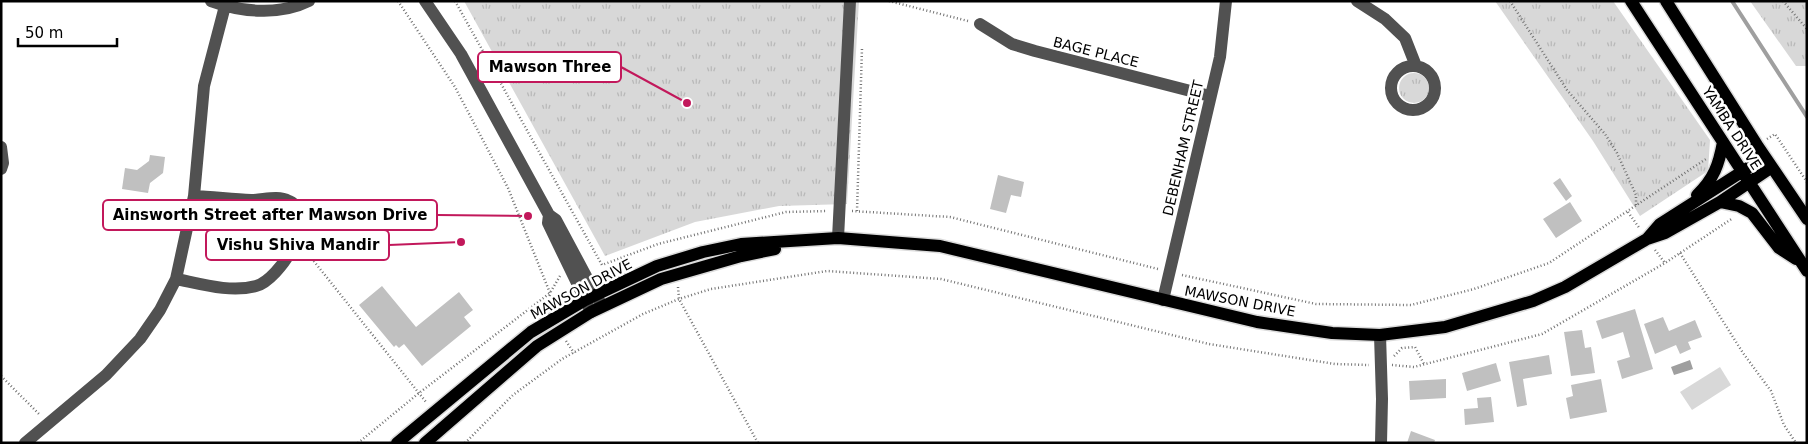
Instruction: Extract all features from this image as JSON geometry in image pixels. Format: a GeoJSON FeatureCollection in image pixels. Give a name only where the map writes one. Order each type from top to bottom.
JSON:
{"type":"FeatureCollection","features":[{"type":"Feature","properties":{"kind":"main road","name":"YAMBA DRIVE"},"geometry":{"type":"LineString","coordinates":[[1632,1],[1804,267]]}},
{"type":"Feature","properties":{"kind":"main road","name":"YAMBA DRIVE"},"geometry":{"type":"LineString","coordinates":[[1666,1],[1807,219]]}},
{"type":"Feature","properties":{"kind":"main road"},"geometry":{"type":"LineString","coordinates":[[1679,212],[1708,185],[1716,170],[1723,142]]}},
{"type":"Feature","properties":{"kind":"main road"},"geometry":{"type":"LineString","coordinates":[[1746,178],[1769,162]]}},
{"type":"Feature","properties":{"kind":"main road","name":"MAWSON DRIVE"},"geometry":{"type":"LineString","coordinates":[[396,443],[531,332],[593,303],[657,266],[703,252],[741,244],[838,238],[940,246],[1257,322],[1332,333],[1380,335],[1445,327],[1533,301],[1565,287],[1647,239],[1665,233],[1720,202],[1746,178]]}},
{"type":"Feature","properties":{"kind":"main road","name":"MAWSON DRIVE"},"geometry":{"type":"LineString","coordinates":[[1647,239],[1660,224],[1679,212],[1746,178]]}},
{"type":"Feature","properties":{"kind":"main road"},"geometry":{"type":"LineString","coordinates":[[1720,202],[1739,206],[1752,213],[1779,248],[1804,267]]}},
{"type":"Feature","properties":{"kind":"main road","name":"MAWSON DRIVE"},"geometry":{"type":"LineString","coordinates":[[425,443],[537,346],[593,303]]}},
{"type":"Feature","properties":{"kind":"street"},"geometry":{"type":"LineString","coordinates":[[211,1],[225,6],[257,11],[282,10],[309,1]]}},
{"type":"Feature","properties":{"kind":"street"},"geometry":{"type":"LineString","coordinates":[[425,1],[461,54],[549,215],[548,223],[593,303]]}},
{"type":"Feature","properties":{"kind":"street"},"geometry":{"type":"LineString","coordinates":[[838,238],[850,31],[850,1]]}},
{"type":"Feature","properties":{"kind":"street","name":"DEBENHAM STREET"},"geometry":{"type":"LineString","coordinates":[[1163,300],[1220,56],[1226,1]]}},
{"type":"Feature","properties":{"kind":"street"},"geometry":{"type":"LineString","coordinates":[[1357,1],[1384,19],[1405,38],[1416,66]]}},
{"type":"Feature","properties":{"kind":"street"},"geometry":{"type":"LineString","coordinates":[[25,443],[106,375],[140,339],[160,310],[176,279],[194,196],[204,86],[225,6]]}},
{"type":"Feature","properties":{"kind":"street","name":"BAGE PLACE"},"geometry":{"type":"LineString","coordinates":[[980,24],[1012,44],[1210,96]]}},
{"type":"Feature","properties":{"kind":"street"},"geometry":{"type":"LineString","coordinates":[[1,148],[3,163],[1,169]]}},
{"type":"Feature","properties":{"kind":"street"},"geometry":{"type":"LineString","coordinates":[[176,279],[227,288],[257,286],[272,278],[296,240],[300,222],[298,210],[292,202],[282,198],[254,200],[194,196]]}},
{"type":"Feature","properties":{"kind":"street"},"geometry":{"type":"LineString","coordinates":[[1380,335],[1381,443]]}},
{"type":"Feature","properties":{"kind":"path"},"geometry":{"type":"LineString","coordinates":[[398,1],[455,87],[508,188],[550,293]]}},
{"type":"Feature","properties":{"kind":"path"},"geometry":{"type":"LineString","coordinates":[[455,1],[602,265],[658,244],[786,212],[857,211],[950,217],[1170,272],[1316,304],[1412,305],[1474,289],[1549,263],[1706,159]]}},
{"type":"Feature","properties":{"kind":"path"},"geometry":{"type":"LineString","coordinates":[[889,1],[980,24]]}},
{"type":"Feature","properties":{"kind":"path"},"geometry":{"type":"LineString","coordinates":[[1510,1],[1567,90],[1605,134],[1617,153],[1636,195],[1636,206]]}},
{"type":"Feature","properties":{"kind":"path"},"geometry":{"type":"LineString","coordinates":[[1783,1],[1807,29]]}},
{"type":"Feature","properties":{"kind":"path"},"geometry":{"type":"LineString","coordinates":[[857,211],[862,40]]}},
{"type":"Feature","properties":{"kind":"path"},"geometry":{"type":"LineString","coordinates":[[1775,134],[1807,182]]}},
{"type":"Feature","properties":{"kind":"path"},"geometry":{"type":"LineString","coordinates":[[1424,364],[1415,347],[1402,348],[1394,355],[1390,365],[1414,366],[1424,364],[1542,334],[1680,252],[1736,216]]}},
{"type":"Feature","properties":{"kind":"path"},"geometry":{"type":"LineString","coordinates":[[296,240],[434,412]]}},
{"type":"Feature","properties":{"kind":"path"},"geometry":{"type":"LineString","coordinates":[[1680,252],[1743,353],[1772,391],[1784,425],[1796,443]]}},
{"type":"Feature","properties":{"kind":"path"},"geometry":{"type":"LineString","coordinates":[[465,443],[513,395],[562,359],[643,314],[679,299],[711,289],[827,271],[941,279],[1209,344],[1335,364],[1381,365]]}},
{"type":"Feature","properties":{"kind":"path"},"geometry":{"type":"LineString","coordinates":[[530,308],[548,314],[550,293],[560,275]]}},
{"type":"Feature","properties":{"kind":"path"},"geometry":{"type":"LineString","coordinates":[[358,443],[419,393],[550,293]]}},
{"type":"Feature","properties":{"kind":"path"},"geometry":{"type":"LineString","coordinates":[[679,299],[758,443]]}},
{"type":"Feature","properties":{"kind":"path"},"geometry":{"type":"LineString","coordinates":[[1,376],[48,423]]}},
{"type":"Feature","properties":{"kind":"green space"},"geometry":{"type":"Polygon","coordinates":[[[464,1],[859,1],[847,204],[779,206],[695,222],[605,256],[464,1]]]}},
{"type":"Feature","properties":{"kind":"green space"},"geometry":{"type":"Polygon","coordinates":[[[1495,1],[1613,1],[1710,140],[1708,171],[1640,216],[1593,141],[1495,1]]]}},
{"type":"Feature","properties":{"kind":"green space"},"geometry":{"type":"Polygon","coordinates":[[[1750,1],[1807,1],[1807,66],[1796,66],[1750,1]]]}},
{"type":"Feature","properties":{"kind":"green space"},"geometry":{"type":"Polygon","coordinates":[[[1414,73],[1420,74],[1428,82],[1428,94],[1420,102],[1414,103],[1408,102],[1400,94],[1399,88],[1400,82],[1408,74],[1414,73]]]}},
{"type":"Feature","properties":{"kind":"green space"},"geometry":{"type":"Polygon","coordinates":[[[1720,367],[1731,385],[1692,410],[1680,392],[1720,367]]]}},
{"type":"Feature","properties":{"kind":"shaded area"},"geometry":{"type":"Polygon","coordinates":[[[1690,360],[1693,369],[1674,375],[1671,367],[1690,360]]]}},
{"type":"Feature","properties":{"kind":"building"},"geometry":{"type":"Polygon","coordinates":[[[150,155],[165,157],[163,173],[150,183],[148,193],[122,189],[125,168],[137,170],[149,161],[150,155]]]}},
{"type":"Feature","properties":{"kind":"building"},"geometry":{"type":"Polygon","coordinates":[[[998,175],[1024,182],[1021,197],[1011,195],[1006,213],[990,209],[998,175]]]}},
{"type":"Feature","properties":{"kind":"building"},"geometry":{"type":"Polygon","coordinates":[[[1560,178],[1572,196],[1566,201],[1553,183],[1560,178]]]}},
{"type":"Feature","properties":{"kind":"building"},"geometry":{"type":"Polygon","coordinates":[[[1570,202],[1582,221],[1556,238],[1543,219],[1570,202]]]}},
{"type":"Feature","properties":{"kind":"building"},"geometry":{"type":"Polygon","coordinates":[[[382,286],[416,327],[459,292],[473,310],[464,317],[471,326],[422,366],[404,344],[399,348],[396,345],[394,347],[359,305],[382,286]]]}},
{"type":"Feature","properties":{"kind":"building"},"geometry":{"type":"Polygon","coordinates":[[[1635,309],[1653,369],[1622,379],[1617,361],[1630,357],[1623,332],[1602,339],[1596,321],[1635,309]]]}},
{"type":"Feature","properties":{"kind":"building"},"geometry":{"type":"Polygon","coordinates":[[[1663,317],[1669,331],[1695,320],[1702,337],[1688,342],[1691,349],[1680,354],[1676,345],[1655,354],[1644,324],[1663,317]]]}},
{"type":"Feature","properties":{"kind":"building"},"geometry":{"type":"Polygon","coordinates":[[[1582,330],[1585,348],[1591,347],[1595,373],[1571,376],[1564,332],[1582,330]]]}},
{"type":"Feature","properties":{"kind":"building"},"geometry":{"type":"Polygon","coordinates":[[[1549,355],[1552,374],[1523,379],[1527,405],[1517,407],[1509,362],[1549,355]]]}},
{"type":"Feature","properties":{"kind":"building"},"geometry":{"type":"Polygon","coordinates":[[[1496,363],[1501,381],[1467,391],[1462,373],[1496,363]]]}},
{"type":"Feature","properties":{"kind":"building"},"geometry":{"type":"Polygon","coordinates":[[[1446,379],[1446,398],[1410,400],[1409,381],[1446,379]]]}},
{"type":"Feature","properties":{"kind":"building"},"geometry":{"type":"Polygon","coordinates":[[[1601,379],[1607,412],[1570,419],[1566,398],[1573,396],[1571,385],[1601,379]]]}},
{"type":"Feature","properties":{"kind":"building"},"geometry":{"type":"Polygon","coordinates":[[[1491,397],[1494,422],[1465,425],[1464,409],[1478,408],[1477,398],[1491,397]]]}},
{"type":"Feature","properties":{"kind":"building"},"geometry":{"type":"Polygon","coordinates":[[[1411,431],[1435,440],[1434,443],[1407,443],[1411,431]]]}},
{"type":"Feature","properties":{"kind":"waterway"},"geometry":{"type":"LineString","coordinates":[[1732,1],[1807,117]]}},
{"type":"Feature","properties":{"kind":"place","name":"Mawson Three"},"geometry":{"type":"Point","coordinates":[687,103]}},
{"type":"Feature","properties":{"kind":"place","name":"Ainsworth Street after Mawson Drive"},"geometry":{"type":"Point","coordinates":[528,216]}},
{"type":"Feature","properties":{"kind":"place","name":"Vishu Shiva Mandir"},"geometry":{"type":"Point","coordinates":[461,242]}}]}
